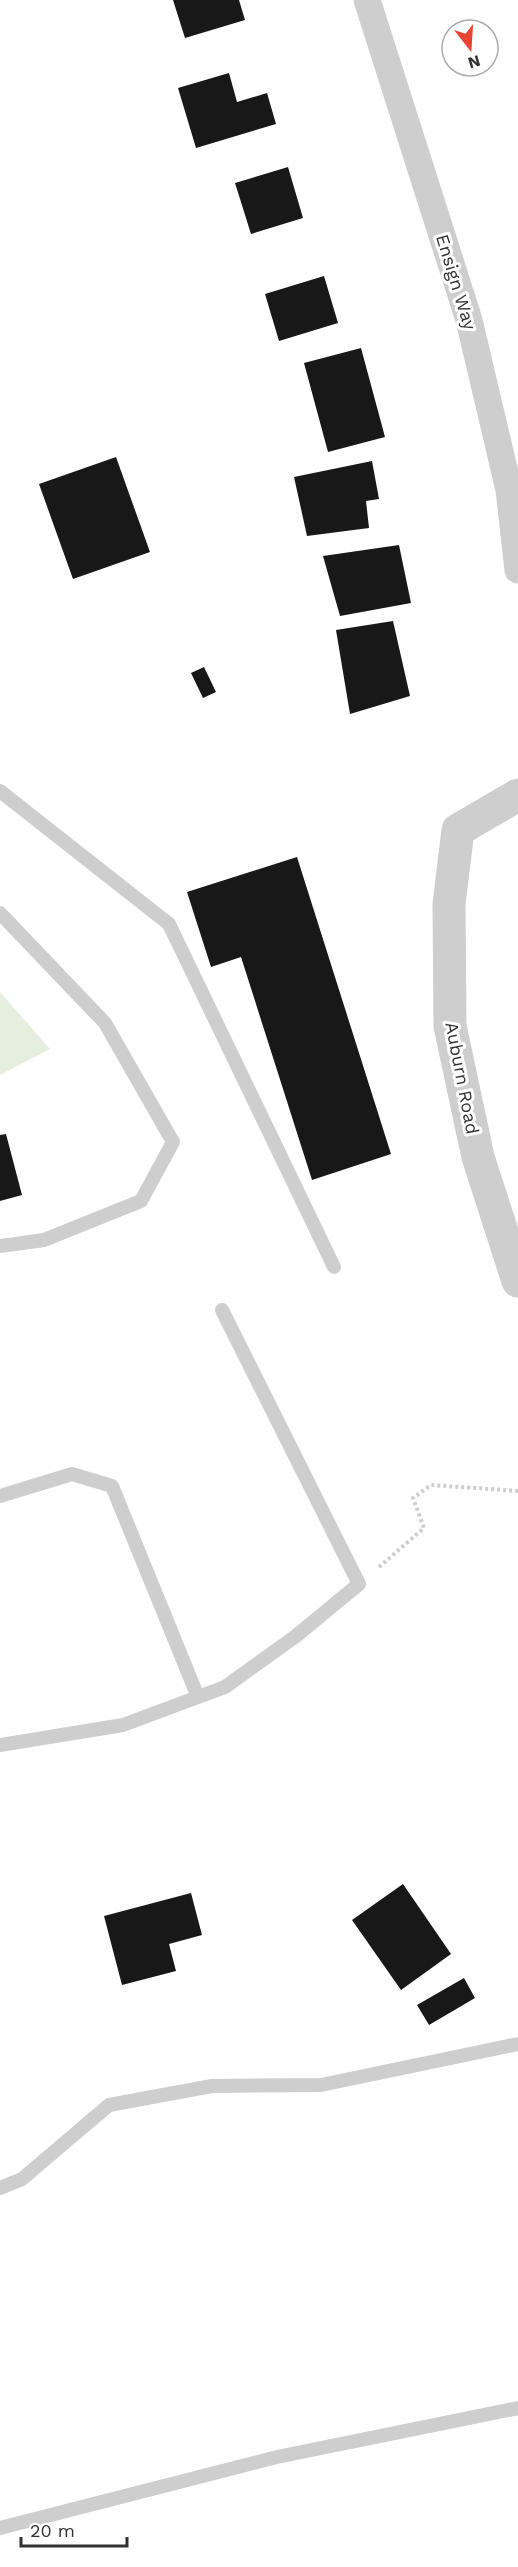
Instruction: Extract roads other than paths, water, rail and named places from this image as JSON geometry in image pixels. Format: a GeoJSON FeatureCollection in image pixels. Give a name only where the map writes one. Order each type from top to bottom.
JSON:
{"type":"FeatureCollection","features":[{"type":"Feature","properties":{"kind":"street","name":"Ensign Way"},"geometry":{"type":"LineString","coordinates":[[367,0],[469,320],[509,490],[518,570]]}},
{"type":"Feature","properties":{"kind":"street"},"geometry":{"type":"LineString","coordinates":[[518,785],[518,795]]}},
{"type":"Feature","properties":{"kind":"street","name":"Auburn Road"},"geometry":{"type":"LineString","coordinates":[[518,795],[458,830],[449,904],[450,1026],[478,1157],[518,1281]]}},
{"type":"Feature","properties":{"kind":"lane"},"geometry":{"type":"LineString","coordinates":[[0,791],[169,924],[334,1267]]}},
{"type":"Feature","properties":{"kind":"lane"},"geometry":{"type":"LineString","coordinates":[[0,913],[105,1023],[173,1142],[141,1201],[44,1240],[0,1246]]}},
{"type":"Feature","properties":{"kind":"lane"},"geometry":{"type":"LineString","coordinates":[[0,1745],[123,1725],[225,1687],[296,1636],[359,1584],[222,1310]]}},
{"type":"Feature","properties":{"kind":"lane"},"geometry":{"type":"LineString","coordinates":[[0,1496],[72,1474],[112,1486],[198,1697]]}},
{"type":"Feature","properties":{"kind":"lane"},"geometry":{"type":"LineString","coordinates":[[0,2188],[22,2179],[109,2105],[212,2086],[321,2085],[518,2044]]}},
{"type":"Feature","properties":{"kind":"lane"},"geometry":{"type":"LineString","coordinates":[[0,2528],[278,2457],[518,2408]]}}]}
